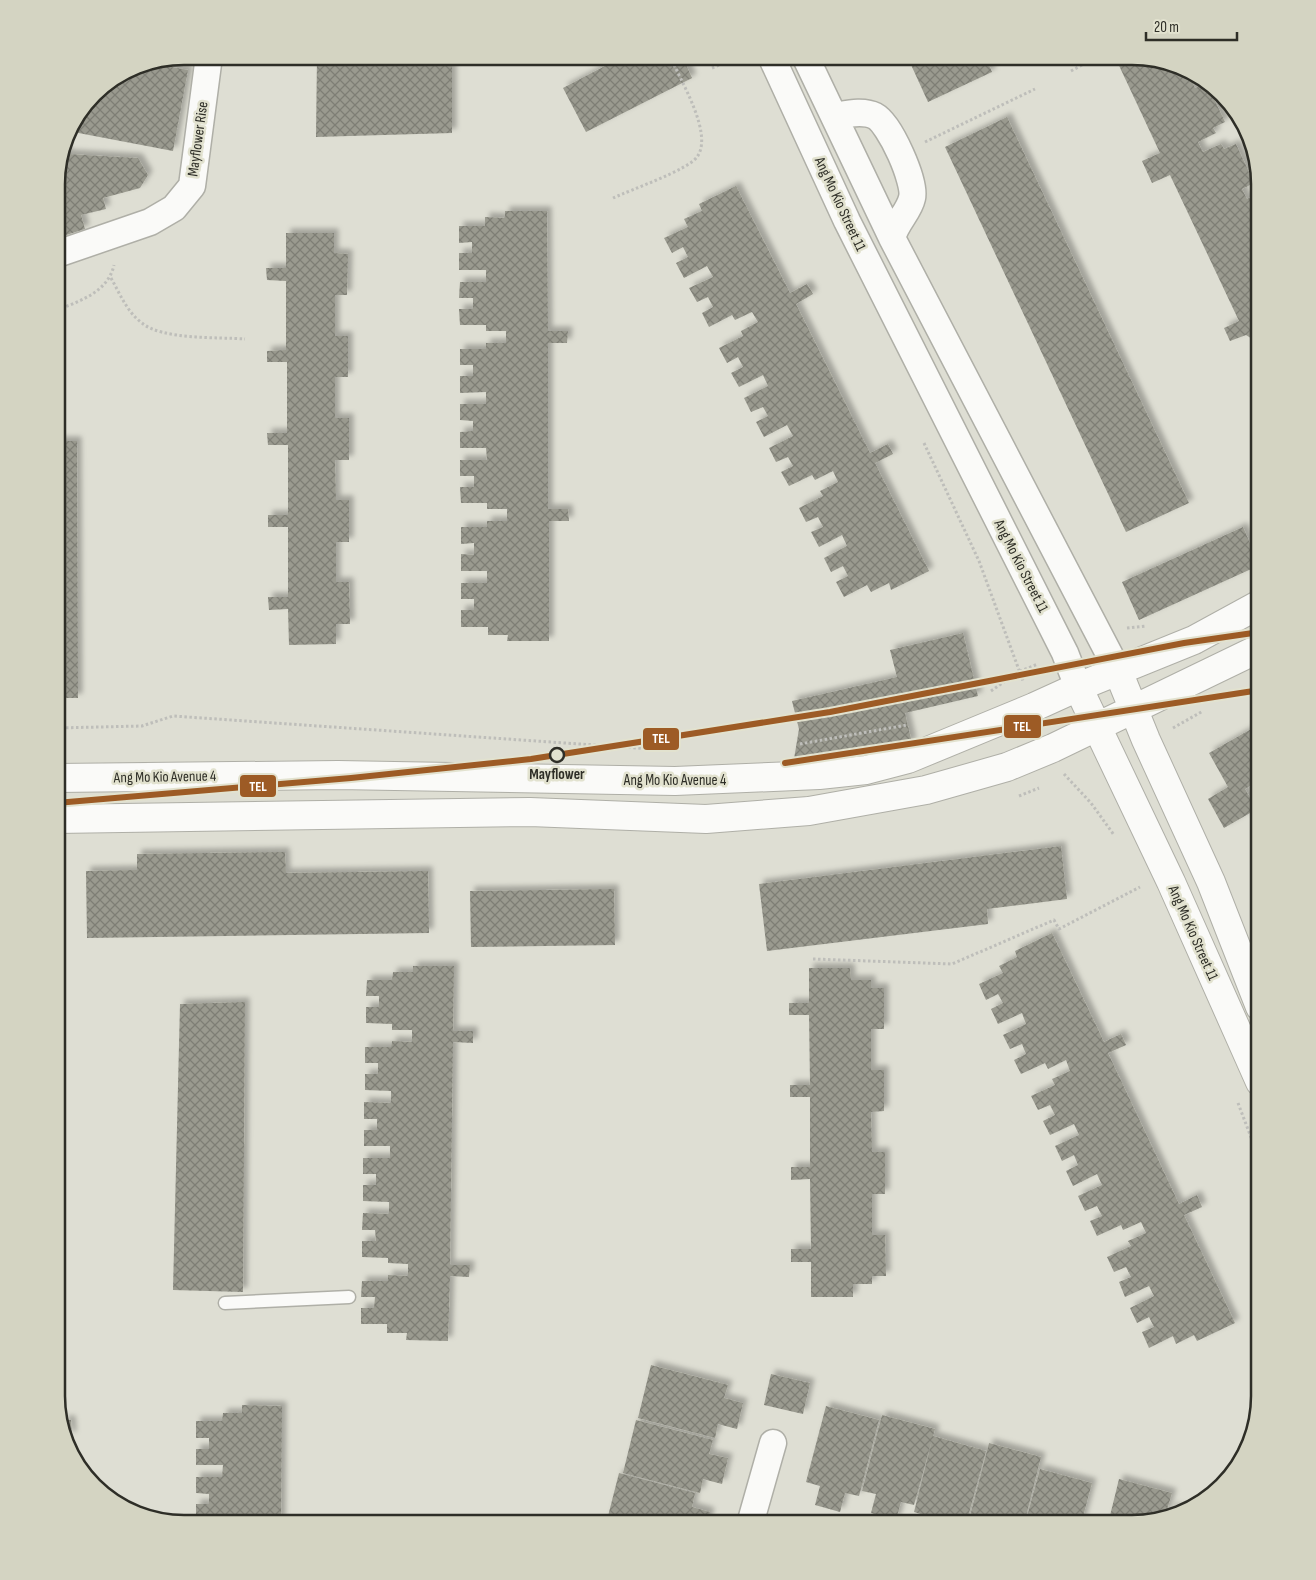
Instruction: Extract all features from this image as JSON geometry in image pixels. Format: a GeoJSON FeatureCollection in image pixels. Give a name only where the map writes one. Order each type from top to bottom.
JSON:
{"type":"FeatureCollection","features":[{"type":"Feature","properties":{"kind":"main road","name":"Ang Mo Kio Avenue 4"},"geometry":{"type":"LineString","coordinates":[[65,778],[338,775],[675,781],[819,775],[866,770],[908,759],[1034,707],[1194,640],[1251,609]]}},
{"type":"Feature","properties":{"kind":"main road"},"geometry":{"type":"LineString","coordinates":[[65,819],[530,812],[706,819],[809,811],[926,790],[1007,767],[1053,748],[1251,652]]}},
{"type":"Feature","properties":{"kind":"main road"},"geometry":{"type":"LineString","coordinates":[[1118,671],[1135,708],[1146,740],[1211,882],[1251,984]]}},
{"type":"Feature","properties":{"kind":"main road","name":"Ang Mo Kio Street 11"},"geometry":{"type":"LineString","coordinates":[[1078,687],[1171,882],[1251,1062]]}},
{"type":"Feature","properties":{"kind":"street","name":"Mayflower Rise"},"geometry":{"type":"LineString","coordinates":[[65,251],[150,222],[174,208],[192,186],[208,65]]}},
{"type":"Feature","properties":{"kind":"street","name":"Ang Mo Kio Street 11"},"geometry":{"type":"LineString","coordinates":[[774,65],[847,221],[1064,653],[1078,687]]}},
{"type":"Feature","properties":{"kind":"street"},"geometry":{"type":"LineString","coordinates":[[809,65],[892,238],[1118,671]]}},
{"type":"Feature","properties":{"kind":"street"},"geometry":{"type":"LineString","coordinates":[[834,116],[862,113],[876,116],[886,125],[900,154],[913,182],[912,198],[899,219],[892,238]]}},
{"type":"Feature","properties":{"kind":"street"},"geometry":{"type":"LineString","coordinates":[[761,1515],[773,1443]]}},
{"type":"Feature","properties":{"kind":"lane"},"geometry":{"type":"LineString","coordinates":[[225,1303],[349,1297]]}},
{"type":"Feature","properties":{"kind":"path"},"geometry":{"type":"LineString","coordinates":[[613,198],[680,168],[696,158],[702,145],[701,125],[674,65]]}},
{"type":"Feature","properties":{"kind":"path"},"geometry":{"type":"LineString","coordinates":[[712,68],[719,65]]}},
{"type":"Feature","properties":{"kind":"path"},"geometry":{"type":"LineString","coordinates":[[1071,71],[1082,65]]}},
{"type":"Feature","properties":{"kind":"path"},"geometry":{"type":"LineString","coordinates":[[900,154],[1035,89]]}},
{"type":"Feature","properties":{"kind":"path"},"geometry":{"type":"LineString","coordinates":[[65,306],[86,298],[111,278],[121,233]]}},
{"type":"Feature","properties":{"kind":"path"},"geometry":{"type":"LineString","coordinates":[[111,278],[131,314],[143,325],[168,334],[245,339]]}},
{"type":"Feature","properties":{"kind":"path"},"geometry":{"type":"LineString","coordinates":[[987,694],[1018,672]]}},
{"type":"Feature","properties":{"kind":"path"},"geometry":{"type":"LineString","coordinates":[[1175,736],[1173,728],[1210,707]]}},
{"type":"Feature","properties":{"kind":"path"},"geometry":{"type":"LineString","coordinates":[[65,728],[142,726],[173,716],[655,749]]}},
{"type":"Feature","properties":{"kind":"path"},"geometry":{"type":"LineString","coordinates":[[794,745],[913,724]]}},
{"type":"Feature","properties":{"kind":"path"},"geometry":{"type":"LineString","coordinates":[[812,958],[952,964],[1054,920],[1059,929],[1140,887]]}},
{"type":"Feature","properties":{"kind":"building"},"geometry":{"type":"Polygon","coordinates":[[[317,65],[452,65],[452,133],[316,137],[317,65]]]}},
{"type":"Feature","properties":{"kind":"building"},"geometry":{"type":"Polygon","coordinates":[[[607,65],[686,65],[692,78],[586,132],[563,88],[607,65]]]}},
{"type":"Feature","properties":{"kind":"building"},"geometry":{"type":"Polygon","coordinates":[[[911,65],[989,65],[992,72],[928,102],[911,65]]]}},
{"type":"Feature","properties":{"kind":"building"},"geometry":{"type":"Polygon","coordinates":[[[1119,65],[1156,67],[1191,81],[1195,88],[1200,86],[1212,95],[1225,122],[1213,128],[1216,133],[1198,142],[1203,152],[1221,144],[1224,149],[1236,144],[1250,175],[1251,184],[1242,189],[1247,199],[1251,197],[1251,338],[1246,335],[1230,341],[1224,328],[1239,321],[1170,175],[1152,183],[1142,161],[1160,153],[1119,65]]]}},
{"type":"Feature","properties":{"kind":"building"},"geometry":{"type":"Polygon","coordinates":[[[167,66],[188,70],[173,151],[76,133],[94,105],[105,94],[124,81],[145,71],[167,66]]]}},
{"type":"Feature","properties":{"kind":"building"},"geometry":{"type":"Polygon","coordinates":[[[1007,117],[1189,503],[1126,532],[945,147],[1007,117]]]}},
{"type":"Feature","properties":{"kind":"building"},"geometry":{"type":"Polygon","coordinates":[[[69,154],[138,158],[148,175],[140,188],[103,198],[106,209],[81,215],[85,229],[65,235],[65,176],[69,154]]]}},
{"type":"Feature","properties":{"kind":"building"},"geometry":{"type":"Polygon","coordinates":[[[736,186],[790,293],[807,284],[813,294],[796,304],[870,453],[888,444],[893,454],[875,463],[929,571],[891,590],[889,583],[871,592],[867,585],[844,597],[836,582],[848,576],[843,566],[831,572],[824,558],[847,546],[842,535],[819,547],[811,532],[823,527],[818,517],[806,522],[799,508],[823,496],[820,491],[838,482],[833,471],[815,480],[812,475],[789,486],[781,472],[793,466],[788,457],[776,462],[769,448],[793,436],[787,425],[764,437],[756,422],[768,416],[763,407],[751,412],[744,398],[768,386],[763,375],[739,387],[731,373],[743,367],[738,357],[727,363],[719,348],[743,336],[741,331],[758,322],[752,312],[735,320],[732,315],[709,327],[702,313],[713,307],[708,297],[697,302],[689,288],[713,277],[707,266],[684,278],[676,263],[688,257],[683,247],[672,253],[664,238],[688,227],[684,219],[702,211],[699,204],[736,186]]]}},
{"type":"Feature","properties":{"kind":"building"},"geometry":{"type":"Polygon","coordinates":[[[505,211],[547,211],[548,331],[568,331],[567,343],[548,343],[548,509],[568,509],[569,521],[549,521],[549,641],[507,641],[508,635],[488,635],[488,627],[461,627],[461,610],[474,610],[474,599],[461,599],[461,583],[487,583],[487,571],[461,571],[461,554],[474,555],[474,543],[461,544],[461,527],[487,527],[487,521],[507,521],[507,509],[487,509],[487,503],[461,503],[460,487],[474,487],[474,476],[460,476],[460,460],[487,460],[486,448],[460,448],[460,432],[473,431],[473,421],[460,420],[460,404],[486,404],[486,392],[460,393],[460,376],[473,376],[473,365],[460,365],[460,349],[486,349],[486,343],[506,343],[506,331],[486,331],[486,325],[460,325],[459,309],[473,309],[473,298],[459,298],[460,282],[486,282],[486,270],[459,270],[459,253],[472,253],[472,242],[459,243],[459,226],[485,226],[485,217],[505,218],[505,211]]]}},
{"type":"Feature","properties":{"kind":"building"},"geometry":{"type":"Polygon","coordinates":[[[286,233],[334,233],[334,253],[348,254],[347,295],[335,295],[335,336],[348,336],[348,377],[335,377],[335,418],[349,418],[349,460],[335,460],[336,500],[349,500],[349,542],[336,542],[336,582],[349,582],[350,624],[336,624],[336,644],[289,645],[288,609],[269,610],[268,597],[288,597],[288,527],[268,527],[268,515],[288,515],[288,445],[268,445],[267,433],[287,433],[287,362],[267,362],[267,351],[286,350],[286,281],[267,280],[266,268],[286,268],[286,233]]]}},
{"type":"Feature","properties":{"kind":"building"},"geometry":{"type":"Polygon","coordinates":[[[65,441],[77,441],[78,698],[65,698],[65,441]]]}},
{"type":"Feature","properties":{"kind":"building"},"geometry":{"type":"Polygon","coordinates":[[[1243,527],[1251,545],[1251,569],[1139,620],[1122,582],[1243,527]]]}},
{"type":"Feature","properties":{"kind":"building"},"geometry":{"type":"Polygon","coordinates":[[[963,633],[978,696],[905,713],[912,743],[792,771],[799,729],[792,701],[897,677],[890,650],[963,633]]]}},
{"type":"Feature","properties":{"kind":"building"},"geometry":{"type":"Polygon","coordinates":[[[1251,729],[1251,785],[1245,789],[1251,799],[1251,812],[1224,828],[1208,799],[1228,787],[1209,753],[1251,729]]]}},
{"type":"Feature","properties":{"kind":"building"},"geometry":{"type":"Polygon","coordinates":[[[1061,846],[1067,899],[987,909],[988,924],[767,951],[759,884],[1061,846]]]}},
{"type":"Feature","properties":{"kind":"building"},"geometry":{"type":"Polygon","coordinates":[[[285,852],[286,873],[428,871],[429,933],[87,938],[86,871],[137,870],[137,854],[285,852]]]}},
{"type":"Feature","properties":{"kind":"building"},"geometry":{"type":"Polygon","coordinates":[[[614,889],[615,945],[471,947],[470,891],[614,889]]]}},
{"type":"Feature","properties":{"kind":"building"},"geometry":{"type":"Polygon","coordinates":[[[1052,933],[1104,1042],[1121,1034],[1126,1045],[1108,1053],[1179,1204],[1197,1195],[1202,1207],[1184,1215],[1235,1323],[1197,1341],[1194,1335],[1176,1344],[1173,1336],[1149,1348],[1142,1332],[1154,1327],[1149,1317],[1137,1323],[1130,1308],[1154,1296],[1149,1286],[1125,1297],[1119,1282],[1131,1277],[1126,1267],[1114,1272],[1107,1257],[1131,1246],[1128,1241],[1146,1233],[1141,1222],[1123,1230],[1121,1225],[1097,1236],[1090,1221],[1102,1216],[1097,1206],[1085,1211],[1078,1196],[1102,1185],[1097,1174],[1073,1186],[1066,1171],[1078,1165],[1074,1155],[1062,1161],[1055,1146],[1079,1135],[1074,1124],[1050,1135],[1043,1121],[1055,1115],[1050,1105],[1038,1110],[1031,1096],[1055,1085],[1052,1079],[1070,1071],[1066,1060],[1048,1069],[1045,1063],[1021,1074],[1014,1060],[1026,1054],[1022,1044],[1010,1049],[1003,1035],[1026,1024],[1022,1013],[998,1024],[991,1009],[1003,1003],[998,994],[986,1000],[979,984],[1003,973],[999,966],[1017,957],[1015,951],[1052,933]]]}},
{"type":"Feature","properties":{"kind":"building"},"geometry":{"type":"Polygon","coordinates":[[[413,966],[454,966],[453,1031],[473,1031],[473,1043],[453,1042],[450,1265],[470,1265],[469,1277],[450,1276],[448,1341],[406,1340],[407,1333],[387,1333],[387,1324],[361,1324],[361,1308],[374,1308],[375,1297],[361,1297],[362,1281],[388,1281],[388,1275],[408,1276],[408,1264],[388,1263],[388,1258],[362,1257],[362,1241],[376,1241],[375,1230],[362,1230],[363,1213],[389,1214],[389,1202],[363,1201],[363,1185],[376,1185],[376,1174],[363,1174],[363,1158],[390,1158],[390,1146],[364,1146],[364,1130],[377,1130],[377,1119],[364,1119],[364,1102],[391,1103],[391,1091],[365,1090],[365,1074],[378,1074],[378,1063],[365,1063],[365,1047],[391,1047],[392,1041],[412,1042],[412,1030],[392,1030],[392,1024],[366,1023],[366,1007],[379,1007],[379,996],[366,996],[367,980],[392,980],[393,972],[413,972],[413,966]]]}},
{"type":"Feature","properties":{"kind":"building"},"geometry":{"type":"Polygon","coordinates":[[[809,968],[850,968],[851,980],[871,980],[871,988],[884,988],[884,1029],[871,1029],[871,1070],[884,1070],[884,1111],[871,1112],[872,1152],[885,1152],[885,1194],[872,1194],[872,1235],[885,1235],[886,1276],[872,1276],[872,1284],[853,1284],[853,1297],[811,1297],[811,1262],[791,1262],[791,1249],[811,1249],[810,1179],[791,1180],[791,1167],[810,1167],[810,1097],[790,1097],[790,1085],[810,1085],[809,1015],[789,1015],[789,1003],[809,1003],[809,968]]]}},
{"type":"Feature","properties":{"kind":"building"},"geometry":{"type":"Polygon","coordinates":[[[245,1002],[243,1292],[173,1290],[180,1004],[245,1002]]]}},
{"type":"Feature","properties":{"kind":"building"},"geometry":{"type":"Polygon","coordinates":[[[651,1365],[728,1385],[724,1398],[743,1403],[737,1429],[718,1424],[715,1438],[638,1418],[651,1365]]]}},
{"type":"Feature","properties":{"kind":"building"},"geometry":{"type":"Polygon","coordinates":[[[771,1374],[810,1383],[803,1414],[764,1405],[771,1374]]]}},
{"type":"Feature","properties":{"kind":"building"},"geometry":{"type":"Polygon","coordinates":[[[242,1405],[282,1406],[281,1515],[196,1515],[196,1504],[209,1504],[209,1494],[196,1493],[196,1477],[222,1477],[223,1465],[196,1465],[196,1449],[209,1449],[209,1438],[196,1438],[196,1421],[222,1421],[223,1413],[242,1413],[242,1405]]]}},
{"type":"Feature","properties":{"kind":"building"},"geometry":{"type":"Polygon","coordinates":[[[826,1406],[879,1420],[859,1496],[845,1493],[840,1512],[815,1505],[820,1486],[806,1482],[826,1406]]]}},
{"type":"Feature","properties":{"kind":"building"},"geometry":{"type":"Polygon","coordinates":[[[882,1415],[935,1429],[914,1505],[901,1502],[897,1515],[878,1515],[871,1513],[876,1494],[862,1491],[882,1415]]]}},
{"type":"Feature","properties":{"kind":"building"},"geometry":{"type":"Polygon","coordinates":[[[68,1420],[71,1420],[72,1436],[68,1420]]]}},
{"type":"Feature","properties":{"kind":"building"},"geometry":{"type":"Polygon","coordinates":[[[636,1420],[713,1440],[709,1454],[728,1458],[722,1484],[703,1479],[700,1493],[623,1473],[636,1420]]]}},
{"type":"Feature","properties":{"kind":"building"},"geometry":{"type":"Polygon","coordinates":[[[933,1436],[986,1451],[968,1515],[924,1515],[914,1512],[933,1436]]]}},
{"type":"Feature","properties":{"kind":"building"},"geometry":{"type":"Polygon","coordinates":[[[989,1443],[1041,1457],[1026,1515],[970,1515],[989,1443]]]}},
{"type":"Feature","properties":{"kind":"building"},"geometry":{"type":"Polygon","coordinates":[[[1040,1469],[1092,1483],[1083,1515],[1027,1515],[1040,1469]]]}},
{"type":"Feature","properties":{"kind":"building"},"geometry":{"type":"Polygon","coordinates":[[[619,1473],[695,1493],[692,1507],[710,1512],[709,1515],[608,1515],[619,1473]]]}},
{"type":"Feature","properties":{"kind":"building"},"geometry":{"type":"Polygon","coordinates":[[[1119,1479],[1172,1493],[1167,1510],[1148,1514],[1110,1515],[1119,1479]]]}},
{"type":"Feature","properties":{"kind":"transit line","name":"TEL"},"geometry":{"type":"LineString","coordinates":[[65,802],[351,778],[531,759],[830,712],[1184,643],[1251,633]]}},
{"type":"Feature","properties":{"kind":"transit line","name":"TEL"},"geometry":{"type":"LineString","coordinates":[[785,763],[1251,691]]}},
{"type":"Feature","properties":{"kind":"place","name":"Mayflower"},"geometry":{"type":"Point","coordinates":[557,755]}}]}
